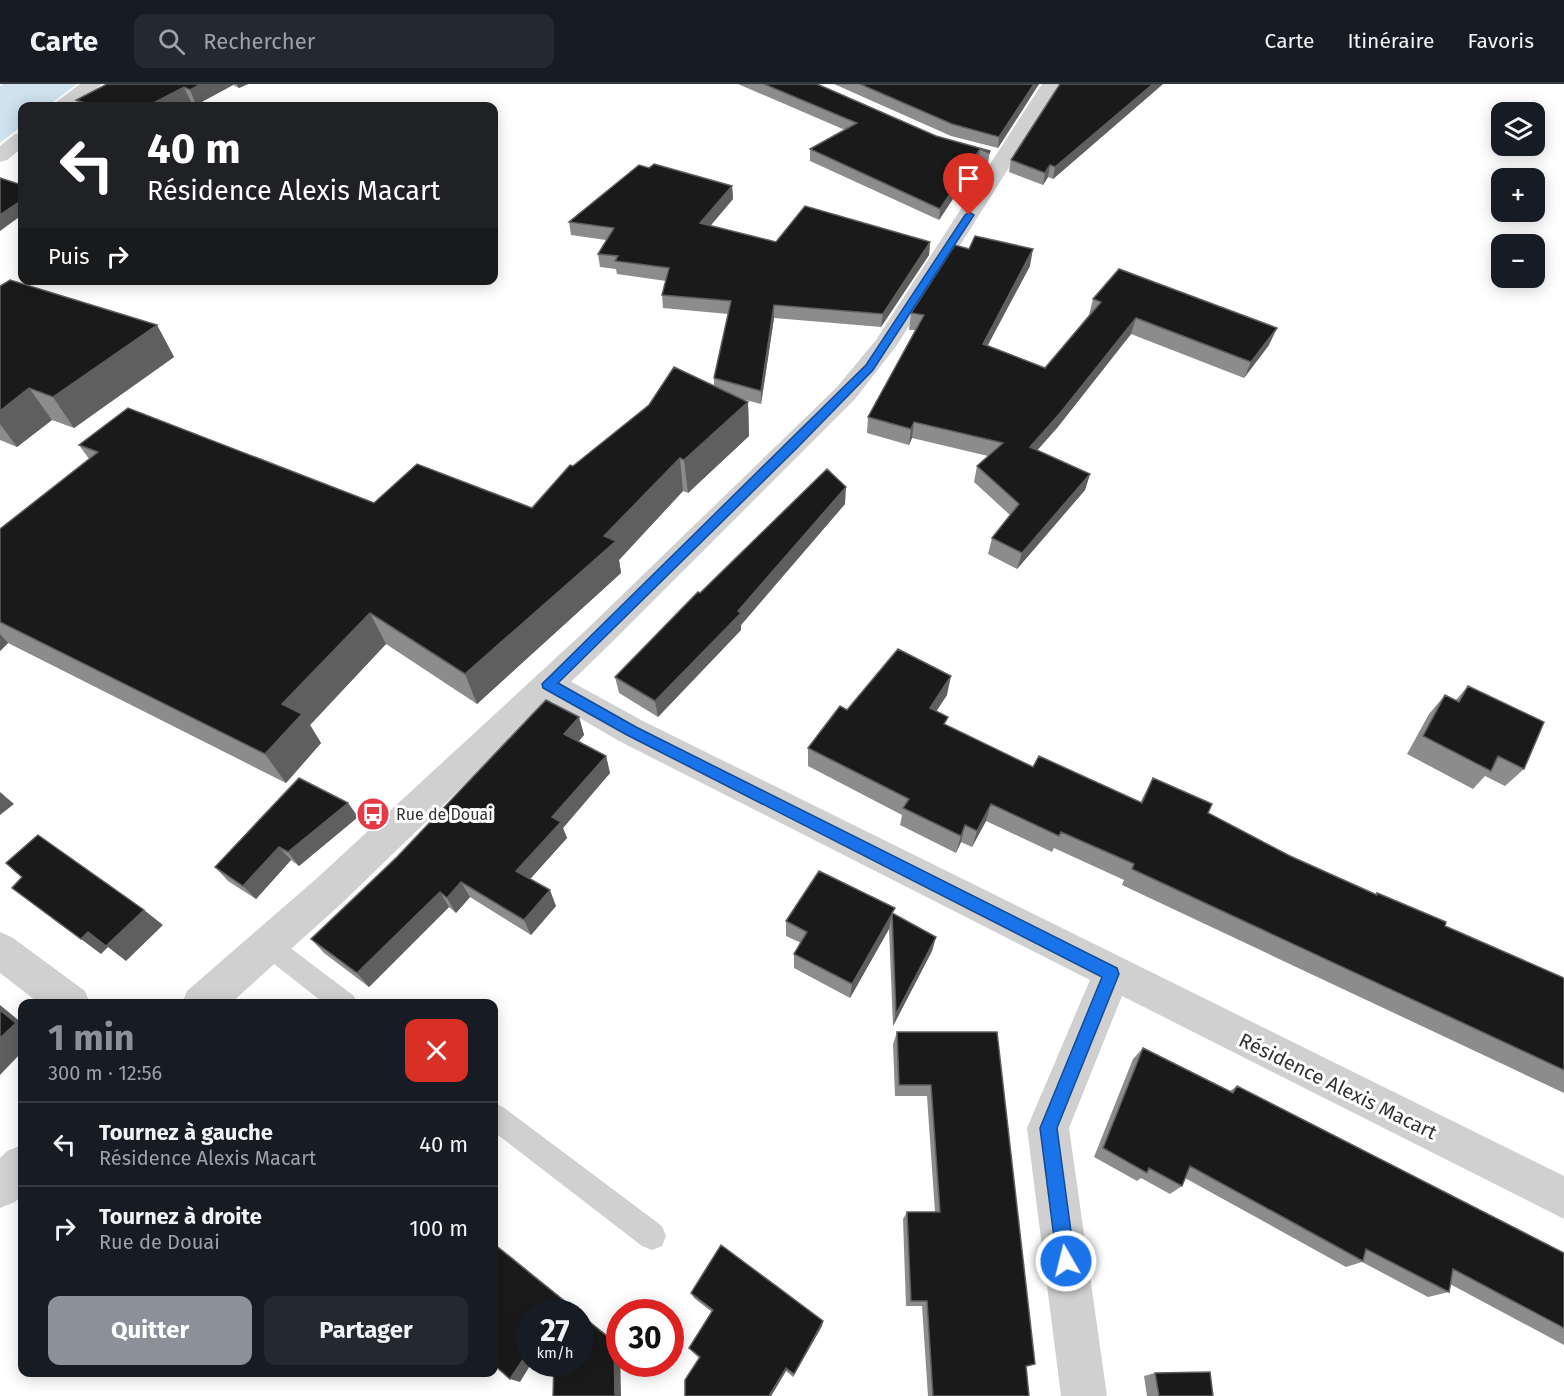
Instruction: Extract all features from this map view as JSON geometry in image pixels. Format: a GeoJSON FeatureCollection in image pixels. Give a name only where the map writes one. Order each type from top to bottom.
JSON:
{"type":"FeatureCollection","features":[{"type":"Feature","properties":{"kind":"street"},"geometry":{"type":"LineString","coordinates":[[68,102],[92,84]]}},
{"type":"Feature","properties":{"kind":"street"},"geometry":{"type":"LineString","coordinates":[[207,999],[347,874],[548,684],[793,445],[869,367],[1006,159],[1052,84]]}},
{"type":"Feature","properties":{"kind":"street"},"geometry":{"type":"LineString","coordinates":[[0,156],[18,141]]}},
{"type":"Feature","properties":{"kind":"street"},"geometry":{"type":"LineString","coordinates":[[983,153],[1006,159]]}},
{"type":"Feature","properties":{"kind":"street","name":"Résidence Alexis Macart"},"geometry":{"type":"LineString","coordinates":[[548,684],[622,727],[1564,1198]]}},
{"type":"Feature","properties":{"kind":"street"},"geometry":{"type":"LineString","coordinates":[[0,950],[64,999]]}},
{"type":"Feature","properties":{"kind":"street"},"geometry":{"type":"LineString","coordinates":[[1084,1396],[1048,1128],[1112,974]]}},
{"type":"Feature","properties":{"kind":"street"},"geometry":{"type":"LineString","coordinates":[[0,1187],[18,1170]]}},
{"type":"Feature","properties":{"kind":"lane"},"geometry":{"type":"LineString","coordinates":[[268,945],[338,999]]}},
{"type":"Feature","properties":{"kind":"lane"},"geometry":{"type":"LineString","coordinates":[[498,1119],[652,1236]]}},
{"type":"Feature","properties":{"kind":"water"},"geometry":{"type":"Polygon","coordinates":[[[3,84],[77,84],[53,102],[18,102],[18,129],[0,143],[0,86],[3,84]]]}},
{"type":"Feature","properties":{"kind":"building"},"geometry":{"type":"Polygon","coordinates":[[[107,84],[201,84],[190,90],[184,87],[156,102],[82,102],[76,100],[107,84]]]}},
{"type":"Feature","properties":{"kind":"building"},"geometry":{"type":"Polygon","coordinates":[[[764,84],[817,84],[936,136],[990,151],[989,153],[980,149],[940,209],[810,149],[857,123],[764,84]]]}},
{"type":"Feature","properties":{"kind":"building"},"geometry":{"type":"Polygon","coordinates":[[[860,84],[1034,84],[999,137],[952,124],[860,84]]]}},
{"type":"Feature","properties":{"kind":"building"},"geometry":{"type":"Polygon","coordinates":[[[1060,84],[1153,84],[1055,167],[1050,165],[1045,173],[1011,160],[1060,84]]]}},
{"type":"Feature","properties":{"kind":"building"},"geometry":{"type":"Polygon","coordinates":[[[654,164],[732,186],[700,223],[776,242],[805,206],[930,242],[883,314],[774,305],[761,391],[714,378],[731,301],[662,295],[669,268],[615,261],[618,256],[598,254],[614,228],[569,222],[639,165],[649,168],[654,164]]]}},
{"type":"Feature","properties":{"kind":"building"},"geometry":{"type":"Polygon","coordinates":[[[0,178],[18,184],[18,203],[0,215],[0,178]]]}},
{"type":"Feature","properties":{"kind":"building"},"geometry":{"type":"Polygon","coordinates":[[[975,236],[1033,249],[983,344],[1045,368],[1101,302],[1093,299],[1119,269],[1277,328],[1251,362],[1136,318],[1030,447],[1090,474],[1022,553],[992,538],[1019,504],[977,466],[1003,443],[914,422],[911,429],[868,417],[924,315],[911,313],[955,245],[969,249],[975,236]]]}},
{"type":"Feature","properties":{"kind":"building"},"geometry":{"type":"Polygon","coordinates":[[[10,280],[18,282],[18,285],[26,285],[157,325],[53,397],[29,388],[0,411],[0,286],[10,280]]]}},
{"type":"Feature","properties":{"kind":"building"},"geometry":{"type":"Polygon","coordinates":[[[674,367],[748,402],[684,460],[680,458],[604,536],[616,541],[465,674],[370,613],[282,704],[302,714],[265,754],[0,622],[0,529],[98,452],[79,445],[128,408],[374,503],[417,464],[532,508],[570,465],[573,466],[649,405],[674,367]]]}},
{"type":"Feature","properties":{"kind":"building"},"geometry":{"type":"Polygon","coordinates":[[[827,469],[846,487],[738,611],[741,613],[655,701],[615,677],[698,592],[700,593],[827,469]]]}},
{"type":"Feature","properties":{"kind":"building"},"geometry":{"type":"Polygon","coordinates":[[[898,649],[951,676],[930,708],[948,717],[944,724],[1033,767],[1039,756],[1142,803],[1153,778],[1212,804],[1208,813],[1290,856],[1377,895],[1377,893],[1446,922],[1445,926],[1564,978],[1564,1070],[1132,869],[1134,864],[1061,832],[1059,836],[991,804],[977,831],[965,825],[961,836],[903,808],[909,799],[808,748],[840,706],[847,710],[898,649]]]}},
{"type":"Feature","properties":{"kind":"building"},"geometry":{"type":"Polygon","coordinates":[[[1468,686],[1544,722],[1524,769],[1498,756],[1491,771],[1423,736],[1445,695],[1459,702],[1468,686]]]}},
{"type":"Feature","properties":{"kind":"building"},"geometry":{"type":"Polygon","coordinates":[[[546,700],[579,717],[564,734],[606,756],[552,817],[561,822],[516,871],[550,890],[524,920],[461,882],[447,898],[440,892],[357,973],[311,939],[397,857],[546,700]]]}},
{"type":"Feature","properties":{"kind":"building"},"geometry":{"type":"Polygon","coordinates":[[[299,778],[348,803],[288,852],[279,847],[243,886],[215,867],[299,778]]]}},
{"type":"Feature","properties":{"kind":"building"},"geometry":{"type":"Polygon","coordinates":[[[38,835],[144,910],[106,946],[88,932],[81,939],[12,888],[22,877],[6,863],[38,835]]]}},
{"type":"Feature","properties":{"kind":"building"},"geometry":{"type":"Polygon","coordinates":[[[819,871],[895,908],[892,913],[936,937],[896,1014],[892,914],[852,984],[794,954],[807,932],[786,921],[819,871]]]}},
{"type":"Feature","properties":{"kind":"building"},"geometry":{"type":"Polygon","coordinates":[[[0,1010],[16,1023],[0,1038],[0,1010]]]}},
{"type":"Feature","properties":{"kind":"building"},"geometry":{"type":"Polygon","coordinates":[[[897,1032],[997,1032],[1035,1364],[1026,1366],[1029,1396],[933,1396],[927,1301],[911,1301],[907,1212],[940,1212],[931,1085],[899,1085],[897,1032]]]}},
{"type":"Feature","properties":{"kind":"building"},"geometry":{"type":"Polygon","coordinates":[[[1143,1048],[1233,1093],[1237,1086],[1564,1253],[1564,1328],[1453,1269],[1449,1292],[1366,1249],[1363,1261],[1190,1166],[1182,1186],[1149,1168],[1147,1173],[1103,1148],[1143,1048]]]}},
{"type":"Feature","properties":{"kind":"building"},"geometry":{"type":"Polygon","coordinates":[[[721,1245],[823,1321],[794,1374],[786,1368],[769,1396],[685,1396],[685,1380],[700,1357],[689,1348],[713,1310],[691,1293],[721,1245]]]}},
{"type":"Feature","properties":{"kind":"building"},"geometry":{"type":"Polygon","coordinates":[[[498,1247],[562,1299],[516,1299],[516,1370],[510,1379],[498,1368],[498,1247]]]}},
{"type":"Feature","properties":{"kind":"building"},"geometry":{"type":"Polygon","coordinates":[[[594,1326],[606,1335],[606,1377],[615,1377],[615,1396],[553,1396],[554,1377],[594,1377],[594,1326]]]}},
{"type":"Feature","properties":{"kind":"building"},"geometry":{"type":"Polygon","coordinates":[[[1210,1372],[1213,1396],[1159,1396],[1155,1373],[1210,1372]]]}},
{"type":"Feature","properties":{"kind":"place","name":"Rue de Douai"},"geometry":{"type":"Point","coordinates":[373,814]}},
{"type":"Feature","properties":{"kind":"route"},"geometry":{"type":"LineString","coordinates":[[969,215],[885,345],[846,393],[548,684],[631,731],[1112,974],[1048,1128],[1066,1261]]}}]}
